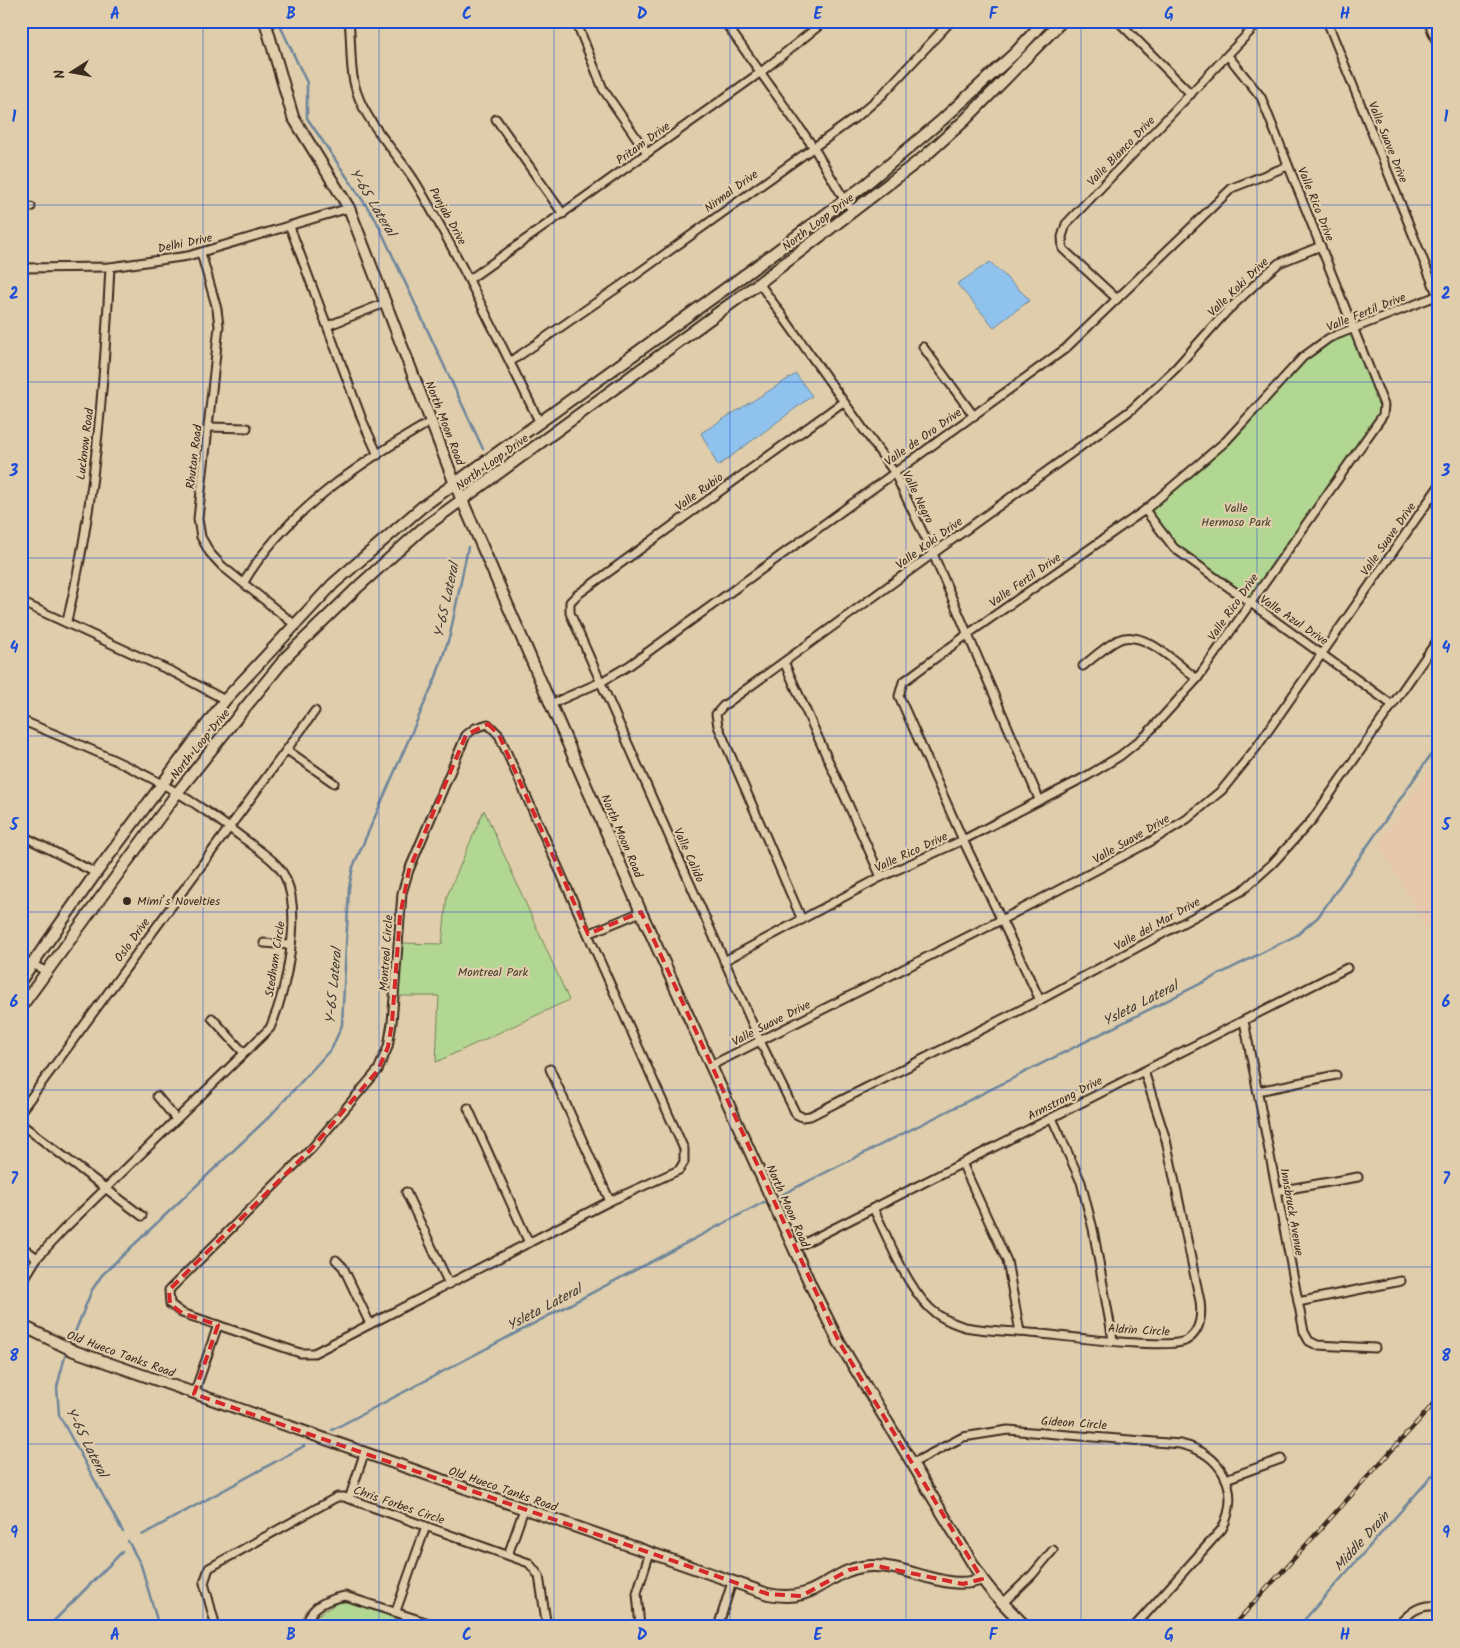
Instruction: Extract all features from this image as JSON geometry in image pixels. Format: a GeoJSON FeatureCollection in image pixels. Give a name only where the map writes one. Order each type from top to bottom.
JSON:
{"type":"FeatureCollection","features":[{"type":"Feature","properties":{"kind":"main road","name":"North Moon Road"},"geometry":{"type":"LineString","coordinates":[[265,21],[293,117],[349,208],[455,484],[641,912],[793,1249],[839,1342],[982,1579],[1026,1627]]}},
{"type":"Feature","properties":{"kind":"main road","name":"North Loop Drive"},"geometry":{"type":"LineString","coordinates":[[21,980],[96,872],[225,700],[333,584],[383,539],[455,484],[539,421],[750,271],[912,147],[1015,53],[1044,21]]}},
{"type":"Feature","properties":{"kind":"main road","name":"North Loop Drive"},"geometry":{"type":"LineString","coordinates":[[21,1007],[177,793],[288,655],[359,586],[422,529],[759,283],[925,156],[964,121],[1062,21]]}},
{"type":"Feature","properties":{"kind":"main road","name":"Old Hueco Tanks Road"},"geometry":{"type":"LineString","coordinates":[[21,1325],[74,1352],[768,1594],[787,1597],[806,1594],[849,1570],[872,1566],[887,1566],[963,1584],[982,1579]]}},
{"type":"Feature","properties":{"kind":"street","name":"Punjab Drive"},"geometry":{"type":"LineString","coordinates":[[349,21],[353,80],[361,103],[412,175],[470,279],[539,421]]}},
{"type":"Feature","properties":{"kind":"street"},"geometry":{"type":"LineString","coordinates":[[576,21],[604,90],[647,153]]}},
{"type":"Feature","properties":{"kind":"street"},"geometry":{"type":"LineString","coordinates":[[724,21],[814,148],[844,199],[854,212]]}},
{"type":"Feature","properties":{"kind":"street","name":"Pritam Drive"},"geometry":{"type":"LineString","coordinates":[[470,279],[564,214],[761,72],[825,21]]}},
{"type":"Feature","properties":{"kind":"street","name":"Nirmal Drive"},"geometry":{"type":"LineString","coordinates":[[510,362],[623,284],[859,115],[882,95],[951,21]]}},
{"type":"Feature","properties":{"kind":"street"},"geometry":{"type":"LineString","coordinates":[[1118,21],[1191,94]]}},
{"type":"Feature","properties":{"kind":"street","name":"Valle Blanco Drive"},"geometry":{"type":"LineString","coordinates":[[1116,299],[1063,249],[1062,237],[1066,224],[1228,57],[1260,21]]}},
{"type":"Feature","properties":{"kind":"street","name":"Valle Suave Drive"},"geometry":{"type":"LineString","coordinates":[[1326,21],[1438,297]]}},
{"type":"Feature","properties":{"kind":"street"},"geometry":{"type":"LineString","coordinates":[[1428,21],[1439,48]]}},
{"type":"Feature","properties":{"kind":"street","name":"Valle Rico Drive"},"geometry":{"type":"LineString","coordinates":[[724,961],[881,877],[963,840],[1087,776],[1120,756],[1146,735],[1197,679],[1383,415],[1384,405],[1260,97],[1228,57]]}},
{"type":"Feature","properties":{"kind":"street"},"geometry":{"type":"LineString","coordinates":[[496,119],[564,214]]}},
{"type":"Feature","properties":{"kind":"street","name":"Valle de Oro Drive"},"geometry":{"type":"LineString","coordinates":[[551,704],[601,682],[630,665],[894,472],[974,416],[1065,349],[1232,188],[1288,166]]}},
{"type":"Feature","properties":{"kind":"street"},"geometry":{"type":"LineString","coordinates":[[21,207],[31,207]]}},
{"type":"Feature","properties":{"kind":"street","name":"Delhi Drive"},"geometry":{"type":"LineString","coordinates":[[21,268],[110,266],[201,253],[349,208]]}},
{"type":"Feature","properties":{"kind":"street"},"geometry":{"type":"LineString","coordinates":[[290,227],[378,455]]}},
{"type":"Feature","properties":{"kind":"street","name":"Valle Koki Drive"},"geometry":{"type":"LineString","coordinates":[[802,920],[718,726],[716,714],[722,706],[1131,410],[1175,369],[1245,293],[1279,263],[1321,246]]}},
{"type":"Feature","properties":{"kind":"street","name":"Rhutan Road"},"geometry":{"type":"LineString","coordinates":[[201,253],[217,309],[219,326],[198,519],[201,537],[210,553],[222,566],[294,624]]}},
{"type":"Feature","properties":{"kind":"street","name":"Lucknow Road"},"geometry":{"type":"LineString","coordinates":[[67,621],[84,546],[102,399],[110,266]]}},
{"type":"Feature","properties":{"kind":"street","name":"Valle Negro"},"geometry":{"type":"LineString","coordinates":[[759,283],[894,472],[933,554],[1040,799]]}},
{"type":"Feature","properties":{"kind":"street","name":"Valle Fertil Drive"},"geometry":{"type":"LineString","coordinates":[[1040,1000],[963,840],[899,696],[903,682],[1145,510],[1226,441],[1303,358],[1330,338],[1438,297]]}},
{"type":"Feature","properties":{"kind":"street"},"geometry":{"type":"LineString","coordinates":[[327,326],[385,303]]}},
{"type":"Feature","properties":{"kind":"street"},"geometry":{"type":"LineString","coordinates":[[923,347],[974,416]]}},
{"type":"Feature","properties":{"kind":"street","name":"Valle Rubio"},"geometry":{"type":"LineString","coordinates":[[570,602],[585,589],[843,402]]}},
{"type":"Feature","properties":{"kind":"street"},"geometry":{"type":"LineString","coordinates":[[244,582],[259,556],[294,520],[319,498],[378,455],[430,422]]}},
{"type":"Feature","properties":{"kind":"street"},"geometry":{"type":"LineString","coordinates":[[209,427],[247,428]]}},
{"type":"Feature","properties":{"kind":"street","name":"Valle Suave Drive"},"geometry":{"type":"LineString","coordinates":[[710,1066],[1112,863],[1187,819],[1222,790],[1256,748],[1439,486]]}},
{"type":"Feature","properties":{"kind":"street","name":"Valle Azul Drive"},"geometry":{"type":"LineString","coordinates":[[1145,510],[1174,548],[1391,704]]}},
{"type":"Feature","properties":{"kind":"street"},"geometry":{"type":"LineString","coordinates":[[21,602],[67,621],[175,673],[225,700]]}},
{"type":"Feature","properties":{"kind":"street","name":"Valle Calido"},"geometry":{"type":"LineString","coordinates":[[570,602],[570,613],[760,1041],[796,1114]]}},
{"type":"Feature","properties":{"kind":"street"},"geometry":{"type":"LineString","coordinates":[[1083,666],[1117,640],[1129,636],[1144,639],[1197,679]]}},
{"type":"Feature","properties":{"kind":"street","name":"Valle del Mar Drive"},"geometry":{"type":"LineString","coordinates":[[796,1114],[802,1117],[810,1116],[1040,1000],[1242,891],[1272,864],[1312,820],[1391,704],[1439,638]]}},
{"type":"Feature","properties":{"kind":"street"},"geometry":{"type":"LineString","coordinates":[[784,662],[881,877]]}},
{"type":"Feature","properties":{"kind":"street","name":"Oslo Drive"},"geometry":{"type":"LineString","coordinates":[[21,1111],[315,711]]}},
{"type":"Feature","properties":{"kind":"street","name":"Stedham Circle"},"geometry":{"type":"LineString","coordinates":[[21,720],[163,784],[228,827],[277,864],[286,879],[293,904],[285,976],[275,1017],[270,1028],[104,1189],[37,1258],[21,1284]]}},
{"type":"Feature","properties":{"kind":"street","name":"Montreal Circle"},"geometry":{"type":"LineString","coordinates":[[488,724],[499,736],[684,1149],[684,1162],[679,1170],[610,1201],[314,1353],[300,1353],[182,1313],[170,1304],[169,1290],[312,1148],[378,1070],[388,1047],[392,1023],[402,894],[409,870],[466,735],[475,728],[488,724]]}},
{"type":"Feature","properties":{"kind":"street"},"geometry":{"type":"LineString","coordinates":[[287,750],[334,783]]}},
{"type":"Feature","properties":{"kind":"street"},"geometry":{"type":"LineString","coordinates":[[21,835],[96,872]]}},
{"type":"Feature","properties":{"kind":"street"},"geometry":{"type":"LineString","coordinates":[[588,934],[641,912]]}},
{"type":"Feature","properties":{"kind":"street"},"geometry":{"type":"LineString","coordinates":[[264,943],[290,944]]}},
{"type":"Feature","properties":{"kind":"street"},"geometry":{"type":"LineString","coordinates":[[21,958],[47,972]]}},
{"type":"Feature","properties":{"kind":"street","name":"Armstrong Drive"},"geometry":{"type":"LineString","coordinates":[[793,1249],[1347,968]]}},
{"type":"Feature","properties":{"kind":"street"},"geometry":{"type":"LineString","coordinates":[[212,1018],[244,1053]]}},
{"type":"Feature","properties":{"kind":"street","name":"Innsbruck Avenue"},"geometry":{"type":"LineString","coordinates":[[1244,1021],[1304,1332],[1312,1343],[1322,1346],[1375,1348]]}},
{"type":"Feature","properties":{"kind":"street"},"geometry":{"type":"LineString","coordinates":[[550,1069],[610,1201]]}},
{"type":"Feature","properties":{"kind":"street","name":"Aldrin Circle"},"geometry":{"type":"LineString","coordinates":[[873,1208],[915,1291],[935,1313],[965,1326],[1113,1340],[1179,1343],[1194,1334],[1201,1315],[1188,1241],[1166,1140],[1144,1071]]}},
{"type":"Feature","properties":{"kind":"street"},"geometry":{"type":"LineString","coordinates":[[1258,1091],[1336,1075]]}},
{"type":"Feature","properties":{"kind":"street"},"geometry":{"type":"LineString","coordinates":[[158,1096],[176,1119]]}},
{"type":"Feature","properties":{"kind":"street"},"geometry":{"type":"LineString","coordinates":[[468,1108],[530,1243]]}},
{"type":"Feature","properties":{"kind":"street"},"geometry":{"type":"LineString","coordinates":[[1052,1118],[1085,1196],[1113,1340]]}},
{"type":"Feature","properties":{"kind":"street"},"geometry":{"type":"LineString","coordinates":[[21,1124],[104,1189],[142,1216]]}},
{"type":"Feature","properties":{"kind":"street"},"geometry":{"type":"LineString","coordinates":[[962,1163],[1007,1261],[1020,1332]]}},
{"type":"Feature","properties":{"kind":"street"},"geometry":{"type":"LineString","coordinates":[[1277,1191],[1358,1177]]}},
{"type":"Feature","properties":{"kind":"street"},"geometry":{"type":"LineString","coordinates":[[406,1192],[449,1284]]}},
{"type":"Feature","properties":{"kind":"street"},"geometry":{"type":"LineString","coordinates":[[21,1246],[37,1258]]}},
{"type":"Feature","properties":{"kind":"street"},"geometry":{"type":"LineString","coordinates":[[336,1260],[343,1266],[370,1324]]}},
{"type":"Feature","properties":{"kind":"street"},"geometry":{"type":"LineString","coordinates":[[1298,1302],[1401,1281]]}},
{"type":"Feature","properties":{"kind":"street"},"geometry":{"type":"LineString","coordinates":[[194,1394],[218,1325]]}},
{"type":"Feature","properties":{"kind":"street","name":"Gideon Circle"},"geometry":{"type":"LineString","coordinates":[[913,1464],[963,1437],[987,1432],[1022,1431],[1089,1435],[1192,1447],[1203,1452],[1215,1461],[1226,1478],[1231,1503],[1228,1518],[1222,1529],[1134,1627]]}},
{"type":"Feature","properties":{"kind":"street"},"geometry":{"type":"LineString","coordinates":[[349,1499],[364,1454]]}},
{"type":"Feature","properties":{"kind":"street"},"geometry":{"type":"LineString","coordinates":[[1226,1478],[1281,1459]]}},
{"type":"Feature","properties":{"kind":"street","name":"Chris Forbes Circle"},"geometry":{"type":"LineString","coordinates":[[216,1627],[204,1583],[208,1568],[337,1497],[349,1499],[529,1562],[539,1576],[547,1627]]}},
{"type":"Feature","properties":{"kind":"street"},"geometry":{"type":"LineString","coordinates":[[508,1555],[524,1509]]}},
{"type":"Feature","properties":{"kind":"street"},"geometry":{"type":"LineString","coordinates":[[396,1611],[426,1526]]}},
{"type":"Feature","properties":{"kind":"street"},"geometry":{"type":"LineString","coordinates":[[1003,1604],[1032,1575],[1053,1550]]}},
{"type":"Feature","properties":{"kind":"street"},"geometry":{"type":"LineString","coordinates":[[640,1627],[637,1593],[650,1552]]}},
{"type":"Feature","properties":{"kind":"street"},"geometry":{"type":"LineString","coordinates":[[718,1627],[732,1582]]}},
{"type":"Feature","properties":{"kind":"street"},"geometry":{"type":"LineString","coordinates":[[308,1627],[307,1621],[314,1608],[345,1596],[441,1627]]}},
{"type":"Feature","properties":{"kind":"street"},"geometry":{"type":"LineString","coordinates":[[1396,1627],[1418,1608],[1426,1606],[1439,1608]]}},
{"type":"Feature","properties":{"kind":"highlighted area"},"geometry":{"type":"Polygon","coordinates":[[[488,724],[499,735],[588,934],[641,912],[839,1342],[982,1579],[963,1584],[872,1565],[849,1570],[801,1596],[768,1594],[194,1394],[218,1325],[182,1313],[170,1304],[169,1290],[312,1148],[378,1070],[388,1047],[392,1023],[400,916],[409,870],[466,735],[488,724]]]}},
{"type":"Feature","properties":{"kind":"shaded area"},"geometry":{"type":"Polygon","coordinates":[[[1439,755],[1439,949],[1379,844],[1439,755]]]}},
{"type":"Feature","properties":{"kind":"shaded area"},"geometry":{"type":"Polygon","coordinates":[[[1439,1498],[1439,1519],[1428,1510],[1439,1498]]]}},
{"type":"Feature","properties":{"kind":"green space","name":"Valle Hermoso Park"},"geometry":{"type":"Polygon","coordinates":[[[1353,328],[1384,405],[1383,415],[1249,603],[1174,548],[1145,510],[1226,441],[1303,357],[1329,338],[1353,328]]]}},
{"type":"Feature","properties":{"kind":"green space","name":"Montreal Park"},"geometry":{"type":"Polygon","coordinates":[[[484,810],[569,1000],[436,1062],[439,996],[394,996],[398,943],[442,944],[447,896],[484,810]]]}},
{"type":"Feature","properties":{"kind":"green space"},"geometry":{"type":"Polygon","coordinates":[[[349,1602],[420,1627],[314,1627],[316,1616],[337,1603],[349,1602]]]}},
{"type":"Feature","properties":{"kind":"water"},"geometry":{"type":"Polygon","coordinates":[[[990,262],[1030,300],[994,327],[957,284],[990,262]]]}},
{"type":"Feature","properties":{"kind":"water"},"geometry":{"type":"Polygon","coordinates":[[[796,374],[812,396],[718,466],[701,433],[796,374]]]}},
{"type":"Feature","properties":{"kind":"waterway","name":"Y-65 Lateral"},"geometry":{"type":"LineString","coordinates":[[278,21],[307,83],[307,118],[376,220],[483,449]]}},
{"type":"Feature","properties":{"kind":"waterway","name":"Y-65 Lateral"},"geometry":{"type":"LineString","coordinates":[[71,1342],[92,1290],[102,1275],[271,1115],[332,1048],[342,1025],[349,888],[353,867],[436,677],[450,635],[468,547]]}},
{"type":"Feature","properties":{"kind":"waterway","name":"Ysleta Lateral"},"geometry":{"type":"LineString","coordinates":[[777,1197],[1297,935],[1318,917],[1439,743]]}},
{"type":"Feature","properties":{"kind":"waterway","name":"Ysleta Lateral"},"geometry":{"type":"LineString","coordinates":[[332,1430],[764,1202]]}},
{"type":"Feature","properties":{"kind":"waterway","name":"Y-65 Lateral"},"geometry":{"type":"LineString","coordinates":[[65,1356],[57,1387],[59,1415],[123,1532]]}},
{"type":"Feature","properties":{"kind":"waterway","name":"Ysleta Lateral"},"geometry":{"type":"LineString","coordinates":[[142,1535],[304,1446]]}},
{"type":"Feature","properties":{"kind":"waterway","name":"Middle Drain"},"geometry":{"type":"LineString","coordinates":[[1298,1627],[1439,1468]]}},
{"type":"Feature","properties":{"kind":"waterway"},"geometry":{"type":"LineString","coordinates":[[128,1541],[141,1565],[159,1627]]}},
{"type":"Feature","properties":{"kind":"waterway","name":"Ysleta Lateral"},"geometry":{"type":"LineString","coordinates":[[48,1627],[122,1552]]}},
{"type":"Feature","properties":{"kind":"railway"},"geometry":{"type":"LineString","coordinates":[[1232,1627],[1439,1398]]}},
{"type":"Feature","properties":{"kind":"place","name":"Mimi’s Novelties"},"geometry":{"type":"Point","coordinates":[127,901]}}]}
